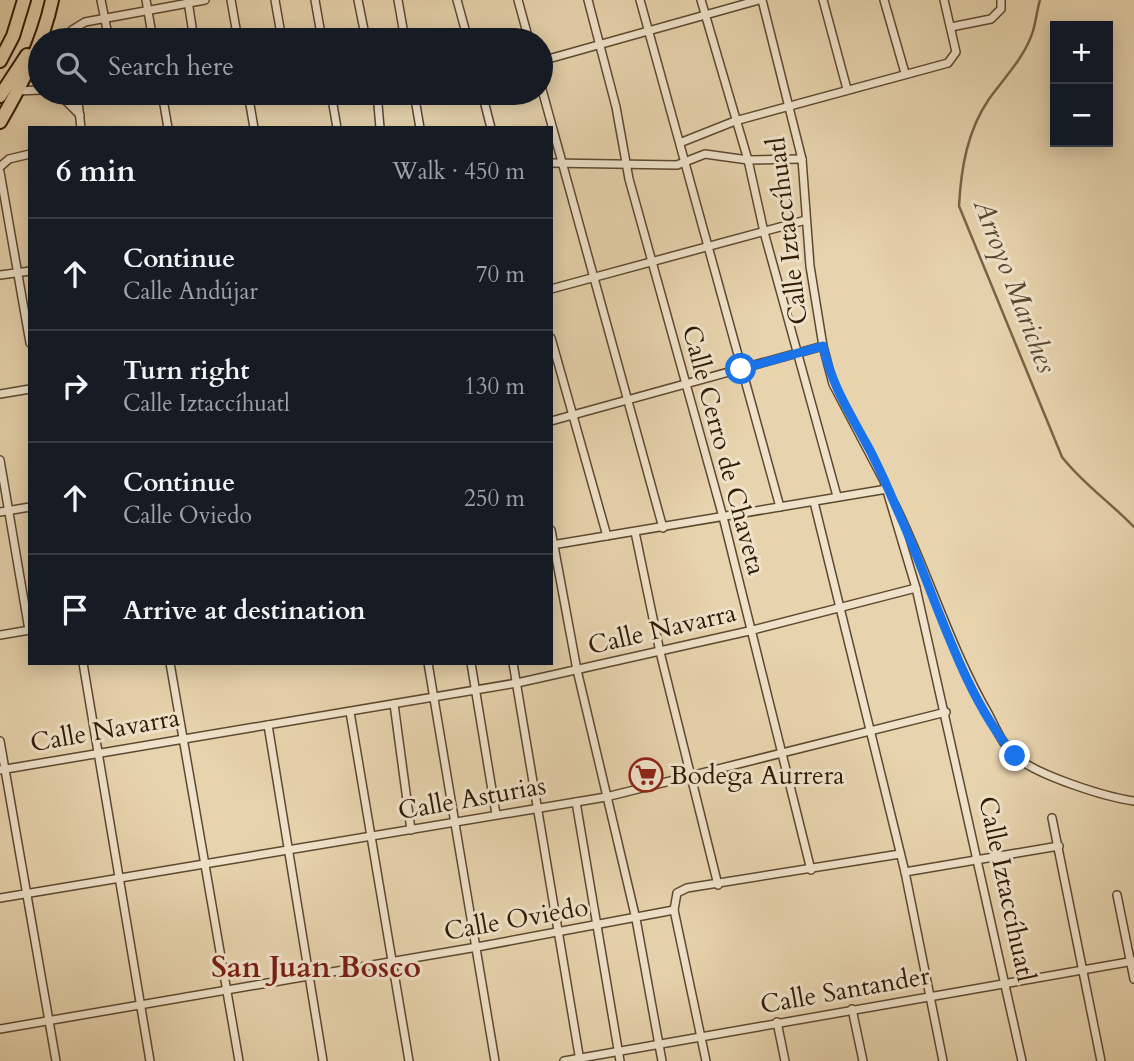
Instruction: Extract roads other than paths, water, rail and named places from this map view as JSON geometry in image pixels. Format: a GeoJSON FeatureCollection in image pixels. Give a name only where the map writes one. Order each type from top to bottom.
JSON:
{"type":"FeatureCollection","features":[{"type":"Feature","properties":{"kind":"main road"},"geometry":{"type":"LineString","coordinates":[[0,61],[13,36],[24,0]]}},
{"type":"Feature","properties":{"kind":"main road"},"geometry":{"type":"LineString","coordinates":[[43,28],[52,0]]}},
{"type":"Feature","properties":{"kind":"main road"},"geometry":{"type":"LineString","coordinates":[[0,96],[28,56]]}},
{"type":"Feature","properties":{"kind":"main road"},"geometry":{"type":"LineString","coordinates":[[0,122],[18,91],[28,66]]}},
{"type":"Feature","properties":{"kind":"street"},"geometry":{"type":"LineString","coordinates":[[101,0],[106,28]]}},
{"type":"Feature","properties":{"kind":"street"},"geometry":{"type":"LineString","coordinates":[[146,0],[151,28]]}},
{"type":"Feature","properties":{"kind":"street"},"geometry":{"type":"LineString","coordinates":[[75,28],[85,22],[205,0]]}},
{"type":"Feature","properties":{"kind":"street"},"geometry":{"type":"LineString","coordinates":[[231,0],[236,28]]}},
{"type":"Feature","properties":{"kind":"street"},"geometry":{"type":"LineString","coordinates":[[275,0],[280,28]]}},
{"type":"Feature","properties":{"kind":"street"},"geometry":{"type":"LineString","coordinates":[[315,0],[320,28]]}},
{"type":"Feature","properties":{"kind":"street"},"geometry":{"type":"LineString","coordinates":[[358,0],[364,28]]}},
{"type":"Feature","properties":{"kind":"street"},"geometry":{"type":"LineString","coordinates":[[398,0],[403,28]]}},
{"type":"Feature","properties":{"kind":"street"},"geometry":{"type":"LineString","coordinates":[[457,0],[465,28]]}},
{"type":"Feature","properties":{"kind":"street"},"geometry":{"type":"LineString","coordinates":[[519,0],[526,28]]}},
{"type":"Feature","properties":{"kind":"street","name":"Calle Cerro de Chaveta"},"geometry":{"type":"LineString","coordinates":[[588,0],[617,107],[626,166],[723,517],[749,631],[811,870]]}},
{"type":"Feature","properties":{"kind":"street"},"geometry":{"type":"LineString","coordinates":[[640,0],[682,142],[685,163],[780,507]]}},
{"type":"Feature","properties":{"kind":"street"},"geometry":{"type":"LineString","coordinates":[[701,0],[748,160],[796,353],[837,496]]}},
{"type":"Feature","properties":{"kind":"street"},"geometry":{"type":"LineString","coordinates":[[553,58],[760,0]]}},
{"type":"Feature","properties":{"kind":"street","name":"Calle Iztaccíhuatl"},"geometry":{"type":"LineString","coordinates":[[760,0],[790,104],[802,159],[806,220],[823,346],[833,384],[887,489],[916,588],[946,712],[1022,1061]]}},
{"type":"Feature","properties":{"kind":"street"},"geometry":{"type":"LineString","coordinates":[[823,0],[847,89]]}},
{"type":"Feature","properties":{"kind":"street"},"geometry":{"type":"LineString","coordinates":[[884,0],[905,73]]}},
{"type":"Feature","properties":{"kind":"street"},"geometry":{"type":"LineString","coordinates":[[682,142],[735,121],[790,104],[953,61],[956,52],[944,0]]}},
{"type":"Feature","properties":{"kind":"street"},"geometry":{"type":"LineString","coordinates":[[188,1],[192,28]]}},
{"type":"Feature","properties":{"kind":"street"},"geometry":{"type":"LineString","coordinates":[[951,27],[990,19],[998,14],[1002,1]]}},
{"type":"Feature","properties":{"kind":"street"},"geometry":{"type":"LineString","coordinates":[[18,91],[28,91]]}},
{"type":"Feature","properties":{"kind":"street"},"geometry":{"type":"LineString","coordinates":[[70,105],[80,115]]}},
{"type":"Feature","properties":{"kind":"street"},"geometry":{"type":"LineString","coordinates":[[79,105],[81,126]]}},
{"type":"Feature","properties":{"kind":"street"},"geometry":{"type":"LineString","coordinates":[[164,105],[168,126]]}},
{"type":"Feature","properties":{"kind":"street"},"geometry":{"type":"LineString","coordinates":[[250,105],[254,126]]}},
{"type":"Feature","properties":{"kind":"street"},"geometry":{"type":"LineString","coordinates":[[333,105],[337,126]]}},
{"type":"Feature","properties":{"kind":"street"},"geometry":{"type":"LineString","coordinates":[[379,105],[380,126]]}},
{"type":"Feature","properties":{"kind":"street"},"geometry":{"type":"LineString","coordinates":[[418,105],[420,126]]}},
{"type":"Feature","properties":{"kind":"street"},"geometry":{"type":"LineString","coordinates":[[485,105],[490,126]]}},
{"type":"Feature","properties":{"kind":"street"},"geometry":{"type":"LineString","coordinates":[[546,105],[552,126]]}},
{"type":"Feature","properties":{"kind":"street"},"geometry":{"type":"LineString","coordinates":[[553,131],[663,528]]}},
{"type":"Feature","properties":{"kind":"street"},"geometry":{"type":"LineString","coordinates":[[28,154],[9,159],[0,169],[28,332]]}},
{"type":"Feature","properties":{"kind":"street"},"geometry":{"type":"LineString","coordinates":[[553,165],[626,166],[685,163],[705,154],[748,160],[802,159]]}},
{"type":"Feature","properties":{"kind":"street"},"geometry":{"type":"LineString","coordinates":[[553,288],[806,220]]}},
{"type":"Feature","properties":{"kind":"street"},"geometry":{"type":"LineString","coordinates":[[0,275],[28,271]]}},
{"type":"Feature","properties":{"kind":"street"},"geometry":{"type":"LineString","coordinates":[[553,345],[607,536]]}},
{"type":"Feature","properties":{"kind":"street"},"geometry":{"type":"LineString","coordinates":[[553,420],[823,346]]}},
{"type":"Feature","properties":{"kind":"street"},"geometry":{"type":"LineString","coordinates":[[0,394],[28,389]]}},
{"type":"Feature","properties":{"kind":"street"},"geometry":{"type":"LineString","coordinates":[[0,460],[4,511],[28,625]]}},
{"type":"Feature","properties":{"kind":"street"},"geometry":{"type":"LineString","coordinates":[[662,1061],[636,919],[577,670],[553,545],[887,489],[953,643],[980,700],[1009,749],[1025,763],[1090,792],[1134,801]]}},
{"type":"Feature","properties":{"kind":"street"},"geometry":{"type":"LineString","coordinates":[[814,502],[905,872],[943,1061]]}},
{"type":"Feature","properties":{"kind":"street"},"geometry":{"type":"LineString","coordinates":[[4,511],[28,507]]}},
{"type":"Feature","properties":{"kind":"street"},"geometry":{"type":"LineString","coordinates":[[635,532],[660,652],[718,885]]}},
{"type":"Feature","properties":{"kind":"street","name":"Calle Navarra"},"geometry":{"type":"LineString","coordinates":[[2,770],[516,684],[749,631],[916,588]]}},
{"type":"Feature","properties":{"kind":"street"},"geometry":{"type":"LineString","coordinates":[[0,635],[28,630]]}},
{"type":"Feature","properties":{"kind":"street"},"geometry":{"type":"LineString","coordinates":[[83,665],[149,1061]]}},
{"type":"Feature","properties":{"kind":"street"},"geometry":{"type":"LineString","coordinates":[[170,665],[239,1061]]}},
{"type":"Feature","properties":{"kind":"street"},"geometry":{"type":"LineString","coordinates":[[428,665],[495,1061]]}},
{"type":"Feature","properties":{"kind":"street"},"geometry":{"type":"LineString","coordinates":[[471,665],[496,814]]}},
{"type":"Feature","properties":{"kind":"street"},"geometry":{"type":"LineString","coordinates":[[513,665],[580,1060]]}},
{"type":"Feature","properties":{"kind":"street"},"geometry":{"type":"LineString","coordinates":[[394,704],[411,830]]}},
{"type":"Feature","properties":{"kind":"street"},"geometry":{"type":"LineString","coordinates":[[350,712],[408,1061]]}},
{"type":"Feature","properties":{"kind":"street","name":"Calle Asturias"},"geometry":{"type":"LineString","coordinates":[[0,898],[606,797],[946,712]]}},
{"type":"Feature","properties":{"kind":"street"},"geometry":{"type":"LineString","coordinates":[[268,725],[323,1061]]}},
{"type":"Feature","properties":{"kind":"street"},"geometry":{"type":"LineString","coordinates":[[0,741],[2,770],[28,894],[56,1061]]}},
{"type":"Feature","properties":{"kind":"street"},"geometry":{"type":"LineString","coordinates":[[576,802],[620,1061]]}},
{"type":"Feature","properties":{"kind":"street"},"geometry":{"type":"LineString","coordinates":[[1052,818],[1101,1061]]}},
{"type":"Feature","properties":{"kind":"street"},"geometry":{"type":"LineString","coordinates":[[905,872],[1059,846]]}},
{"type":"Feature","properties":{"kind":"street"},"geometry":{"type":"LineString","coordinates":[[706,1061],[674,910],[675,896],[681,891],[900,854]]}},
{"type":"Feature","properties":{"kind":"street"},"geometry":{"type":"LineString","coordinates":[[1117,895],[1134,979]]}},
{"type":"Feature","properties":{"kind":"street","name":"Calle Oviedo"},"geometry":{"type":"LineString","coordinates":[[0,1028],[598,926],[674,910]]}},
{"type":"Feature","properties":{"kind":"street","name":"Calle Santander"},"geometry":{"type":"LineString","coordinates":[[564,1061],[1132,962]]}},
{"type":"Feature","properties":{"kind":"street"},"geometry":{"type":"LineString","coordinates":[[852,1009],[863,1061]]}},
{"type":"Feature","properties":{"kind":"street"},"geometry":{"type":"LineString","coordinates":[[777,1022],[785,1061]]}},
{"type":"Feature","properties":{"kind":"waterway","name":"Arroyo Mariches"},"geometry":{"type":"LineString","coordinates":[[1040,0],[1033,31],[1025,50],[989,99],[975,124],[961,178],[959,206],[1062,457],[1134,527]]}},
{"type":"Feature","properties":{"kind":"place","name":"Bodega Aurrera"},"geometry":{"type":"Point","coordinates":[646,775]}},
{"type":"Feature","properties":{"kind":"district","name":"San Juan Bosco"},"geometry":{"type":"Point","coordinates":[316,967]}}]}
